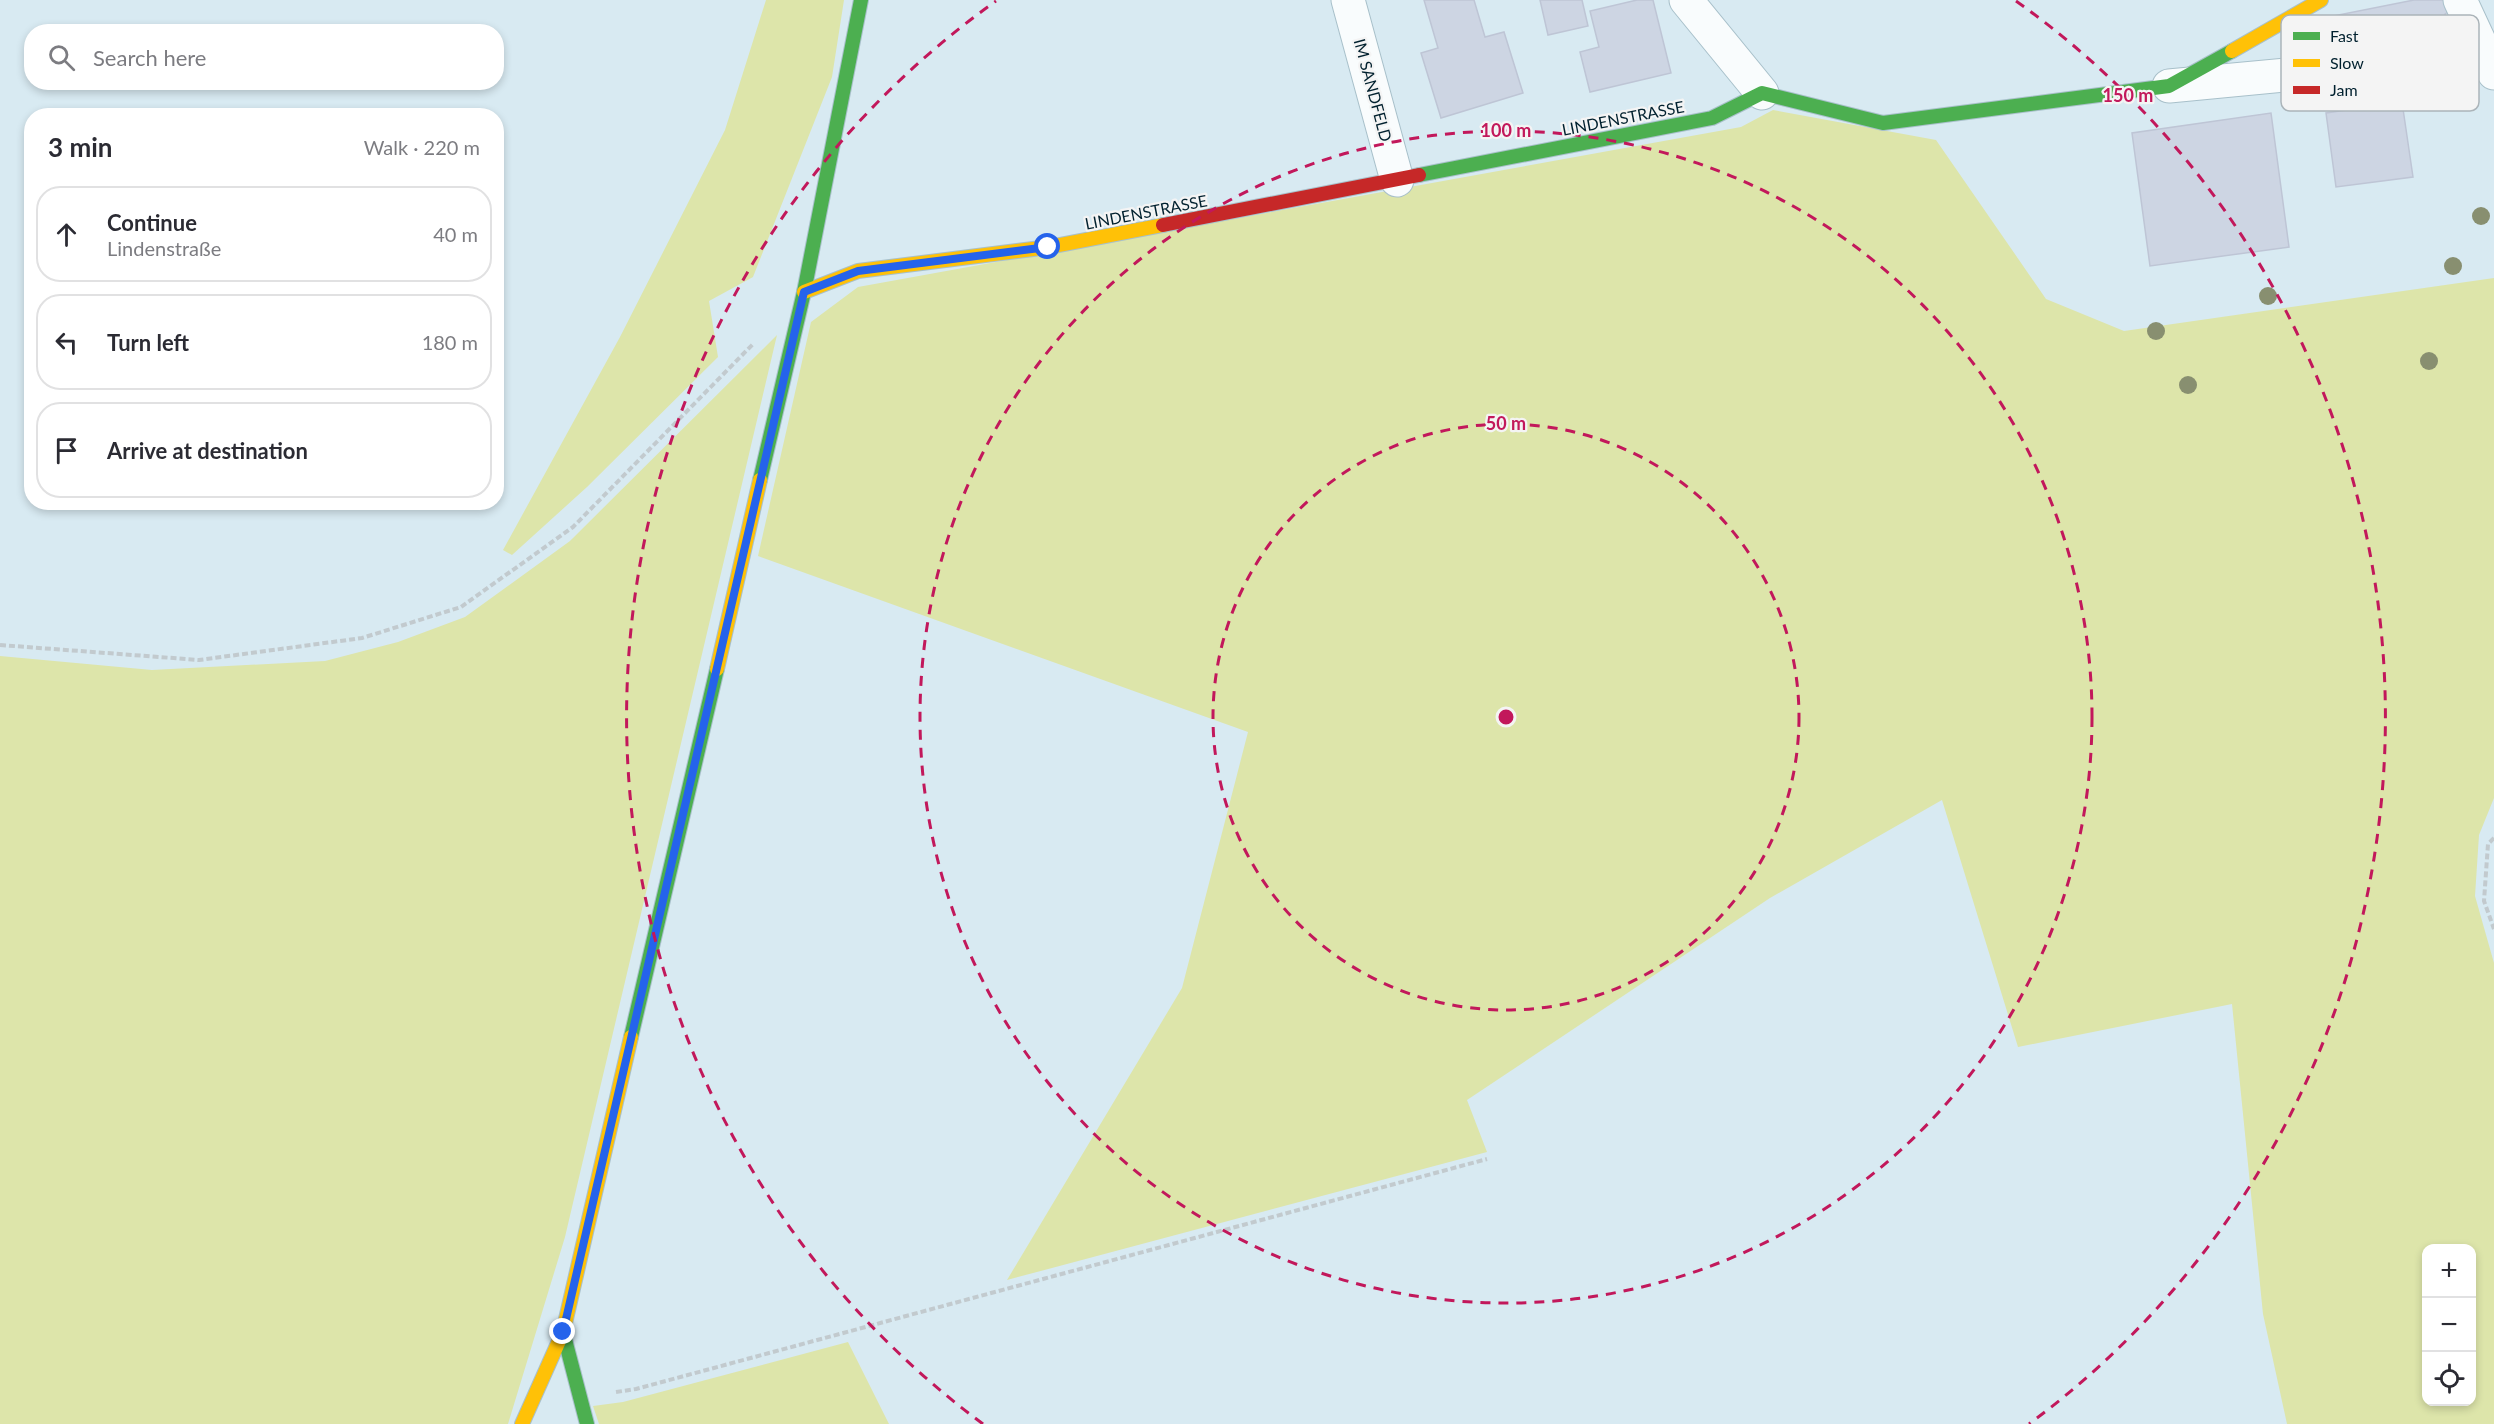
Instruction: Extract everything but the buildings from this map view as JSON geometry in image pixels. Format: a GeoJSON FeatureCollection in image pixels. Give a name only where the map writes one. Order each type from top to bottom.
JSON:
{"type":"FeatureCollection","features":[{"type":"Feature","properties":{"kind":"street"},"geometry":{"type":"LineString","coordinates":[[522,1424],[563,1332],[804,292],[861,0]]}},
{"type":"Feature","properties":{"kind":"street","name":"IM SANDFELD"},"geometry":{"type":"LineString","coordinates":[[1348,0],[1397,180]]}},
{"type":"Feature","properties":{"kind":"street"},"geometry":{"type":"LineString","coordinates":[[1686,0],[1762,93],[1883,123],[2169,86],[2281,79]]}},
{"type":"Feature","properties":{"kind":"street"},"geometry":{"type":"LineString","coordinates":[[2294,15],[2321,0]]}},
{"type":"Feature","properties":{"kind":"street"},"geometry":{"type":"LineString","coordinates":[[2460,0],[2467,15]]}},
{"type":"Feature","properties":{"kind":"street"},"geometry":{"type":"LineString","coordinates":[[2169,86],[2281,23]]}},
{"type":"Feature","properties":{"kind":"street"},"geometry":{"type":"LineString","coordinates":[[2479,41],[2490,65]]}},
{"type":"Feature","properties":{"kind":"street","name":"LINDENSTRASSE"},"geometry":{"type":"LineString","coordinates":[[804,292],[858,271],[1048,247],[1712,118],[1762,93]]}},
{"type":"Feature","properties":{"kind":"street"},"geometry":{"type":"LineString","coordinates":[[563,1332],[587,1424]]}},
{"type":"Feature","properties":{"kind":"path"},"geometry":{"type":"LineString","coordinates":[[0,645],[199,660],[362,638],[461,607],[573,527],[755,343]]}},
{"type":"Feature","properties":{"kind":"path"},"geometry":{"type":"LineString","coordinates":[[2494,838],[2488,844],[2484,901],[2494,929]]}},
{"type":"Feature","properties":{"kind":"path"},"geometry":{"type":"LineString","coordinates":[[580,1398],[636,1389],[1487,1158]]}},
{"type":"Feature","properties":{"kind":"green space"},"geometry":{"type":"Polygon","coordinates":[[[766,0],[844,0],[832,77],[753,277],[709,301],[718,357],[587,487],[512,555],[503,550],[620,337],[725,130],[766,0]]]}},
{"type":"Feature","properties":{"kind":"green space"},"geometry":{"type":"Polygon","coordinates":[[[1773,110],[1936,140],[2046,299],[2124,331],[2494,278],[2494,798],[2479,835],[2475,896],[2494,963],[2494,1424],[2287,1424],[2263,1314],[2232,1004],[2018,1047],[1942,800],[1770,898],[1467,1100],[1487,1152],[1007,1280],[1182,988],[1248,732],[758,556],[811,322],[858,287],[1741,127],[1773,110]]]}},
{"type":"Feature","properties":{"kind":"green space"},"geometry":{"type":"Polygon","coordinates":[[[777,335],[565,1237],[508,1424],[0,1424],[0,656],[152,670],[325,661],[398,642],[465,617],[570,541],[777,335]]]}},
{"type":"Feature","properties":{"kind":"green space"},"geometry":{"type":"Polygon","coordinates":[[[848,1342],[889,1424],[599,1424],[593,1406],[623,1402],[848,1342]]]}},
{"type":"Feature","properties":{"kind":"traffic: fast"},"geometry":{"type":"LineString","coordinates":[[760,480],[804,292],[861,0]]}},
{"type":"Feature","properties":{"kind":"traffic: fast"},"geometry":{"type":"LineString","coordinates":[[1419,175],[1712,118],[1762,93],[1883,123],[2169,86],[2232,51]]}},
{"type":"Feature","properties":{"kind":"traffic: fast"},"geometry":{"type":"LineString","coordinates":[[631,1037],[717,669]]}},
{"type":"Feature","properties":{"kind":"traffic: fast"},"geometry":{"type":"LineString","coordinates":[[563,1332],[587,1424]]}},
{"type":"Feature","properties":{"kind":"traffic: slow"},"geometry":{"type":"LineString","coordinates":[[2295,15],[2321,0]]}},
{"type":"Feature","properties":{"kind":"traffic: slow"},"geometry":{"type":"LineString","coordinates":[[2232,51],[2281,23]]}},
{"type":"Feature","properties":{"kind":"traffic: slow"},"geometry":{"type":"LineString","coordinates":[[804,292],[858,271],[1049,247],[1163,225]]}},
{"type":"Feature","properties":{"kind":"traffic: slow"},"geometry":{"type":"LineString","coordinates":[[717,669],[760,480]]}},
{"type":"Feature","properties":{"kind":"traffic: slow"},"geometry":{"type":"LineString","coordinates":[[522,1424],[563,1332],[631,1037]]}},
{"type":"Feature","properties":{"kind":"traffic: jam"},"geometry":{"type":"LineString","coordinates":[[1163,225],[1419,175]]}},
{"type":"Feature","properties":{"kind":"route"},"geometry":{"type":"LineString","coordinates":[[563,1332],[804,292],[858,271],[1048,247]]}}]}
